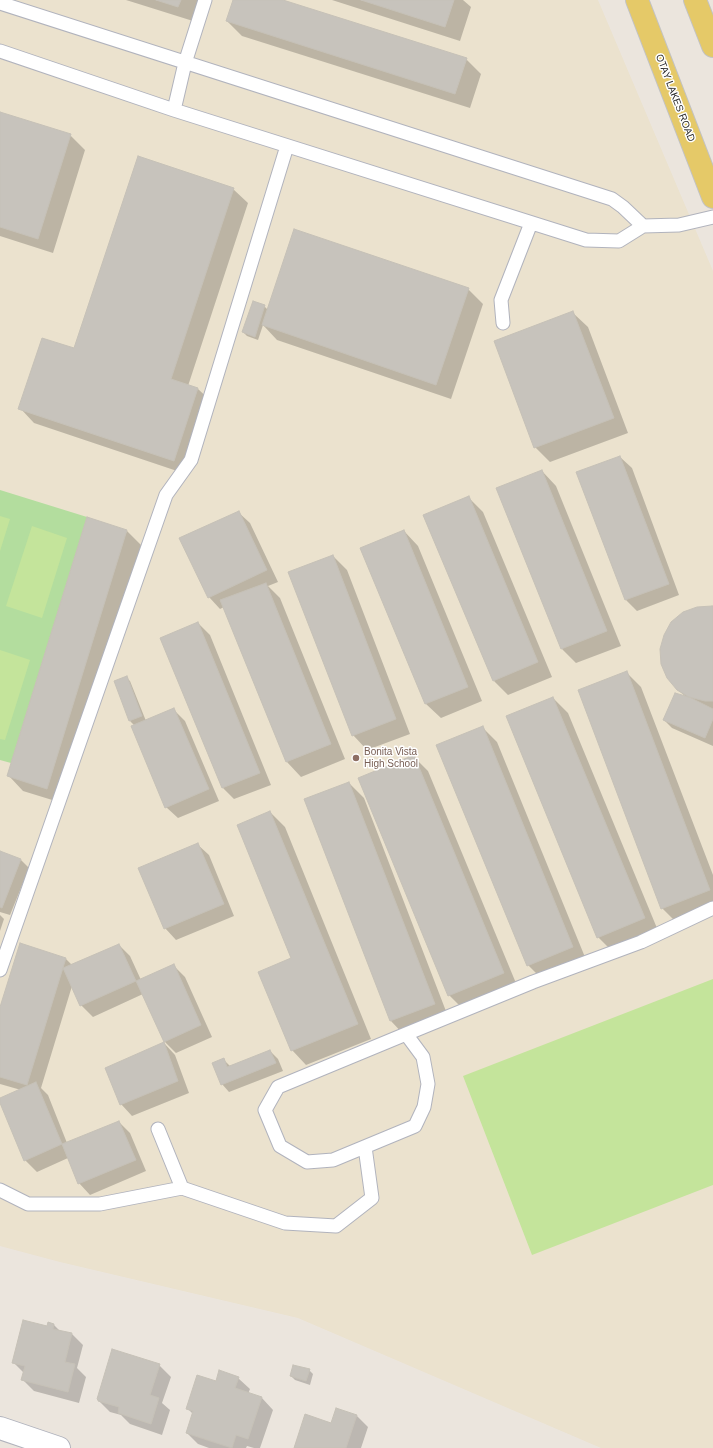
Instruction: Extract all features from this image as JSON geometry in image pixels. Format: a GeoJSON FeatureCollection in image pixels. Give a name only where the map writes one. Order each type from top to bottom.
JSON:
{"type":"FeatureCollection","features":[{"type":"Feature","properties":{"kind":"main road","name":"OTAY LAKES ROAD"},"geometry":{"type":"LineString","coordinates":[[637,0],[713,197]]}},
{"type":"Feature","properties":{"kind":"main road"},"geometry":{"type":"LineString","coordinates":[[695,0],[713,46]]}},
{"type":"Feature","properties":{"kind":"street"},"geometry":{"type":"LineString","coordinates":[[0,1428],[59,1448]]}},
{"type":"Feature","properties":{"kind":"lane"},"geometry":{"type":"LineString","coordinates":[[174,110],[185,63],[205,0]]}},
{"type":"Feature","properties":{"kind":"lane"},"geometry":{"type":"LineString","coordinates":[[0,3],[612,199],[623,206],[643,226]]}},
{"type":"Feature","properties":{"kind":"lane"},"geometry":{"type":"LineString","coordinates":[[0,51],[174,110],[586,240],[619,241],[643,226],[679,225],[713,218]]}},
{"type":"Feature","properties":{"kind":"lane"},"geometry":{"type":"LineString","coordinates":[[0,970],[166,496],[190,460],[287,146]]}},
{"type":"Feature","properties":{"kind":"lane"},"geometry":{"type":"LineString","coordinates":[[502,323],[501,300],[530,223]]}},
{"type":"Feature","properties":{"kind":"lane"},"geometry":{"type":"LineString","coordinates":[[406,1034],[422,1057],[428,1084],[424,1107],[415,1126],[333,1160],[307,1162],[280,1146],[265,1110],[278,1087],[406,1034],[533,982],[641,942],[713,908]]}},
{"type":"Feature","properties":{"kind":"lane"},"geometry":{"type":"LineString","coordinates":[[158,1129],[182,1188]]}},
{"type":"Feature","properties":{"kind":"lane"},"geometry":{"type":"LineString","coordinates":[[0,1190],[28,1204],[100,1204],[182,1188],[285,1223],[336,1226],[372,1198],[365,1147]]}},
{"type":"Feature","properties":{"kind":"shaded area","name":"Bonita Vista High School"},"geometry":{"type":"Polygon","coordinates":[[[0,0],[598,0],[713,271],[713,1448],[601,1448],[298,1318],[60,1262],[0,1246],[0,0]]]}},
{"type":"Feature","properties":{"kind":"green space"},"geometry":{"type":"Polygon","coordinates":[[[0,490],[87,517],[11,763],[0,760],[0,490]]]}},
{"type":"Feature","properties":{"kind":"green space"},"geometry":{"type":"Polygon","coordinates":[[[0,516],[10,519],[0,551],[0,516]]]}},
{"type":"Feature","properties":{"kind":"green space"},"geometry":{"type":"Polygon","coordinates":[[[32,526],[67,538],[42,618],[6,606],[32,526]]]}},
{"type":"Feature","properties":{"kind":"green space"},"geometry":{"type":"Polygon","coordinates":[[[0,650],[30,660],[5,740],[0,739],[0,650]]]}},
{"type":"Feature","properties":{"kind":"green space"},"geometry":{"type":"Polygon","coordinates":[[[713,979],[713,1185],[532,1255],[463,1076],[713,979]]]}},
{"type":"Feature","properties":{"kind":"building"},"geometry":{"type":"Polygon","coordinates":[[[156,0],[181,0],[178,7],[156,0]]]}},
{"type":"Feature","properties":{"kind":"building"},"geometry":{"type":"Polygon","coordinates":[[[233,0],[283,0],[467,58],[455,94],[226,21],[233,0]]]}},
{"type":"Feature","properties":{"kind":"building"},"geometry":{"type":"Polygon","coordinates":[[[361,0],[454,0],[445,27],[361,0]]]}},
{"type":"Feature","properties":{"kind":"building"},"geometry":{"type":"Polygon","coordinates":[[[0,112],[71,134],[38,239],[0,227],[0,112]]]}},
{"type":"Feature","properties":{"kind":"building"},"geometry":{"type":"Polygon","coordinates":[[[138,156],[234,188],[171,379],[198,388],[174,461],[18,409],[42,338],[74,348],[138,156]]]}},
{"type":"Feature","properties":{"kind":"building"},"geometry":{"type":"Polygon","coordinates":[[[294,229],[469,288],[436,385],[262,325],[294,229]]]}},
{"type":"Feature","properties":{"kind":"building"},"geometry":{"type":"Polygon","coordinates":[[[253,301],[265,305],[255,337],[242,332],[253,301]]]}},
{"type":"Feature","properties":{"kind":"building"},"geometry":{"type":"Polygon","coordinates":[[[573,311],[614,418],[534,448],[494,341],[573,311]]]}},
{"type":"Feature","properties":{"kind":"building"},"geometry":{"type":"Polygon","coordinates":[[[620,456],[669,584],[625,600],[576,472],[620,456]]]}},
{"type":"Feature","properties":{"kind":"building"},"geometry":{"type":"Polygon","coordinates":[[[542,470],[607,631],[561,649],[496,488],[542,470]]]}},
{"type":"Feature","properties":{"kind":"building"},"geometry":{"type":"Polygon","coordinates":[[[469,496],[538,662],[493,681],[423,515],[469,496]]]}},
{"type":"Feature","properties":{"kind":"building"},"geometry":{"type":"Polygon","coordinates":[[[239,511],[267,570],[208,598],[179,538],[239,511]]]}},
{"type":"Feature","properties":{"kind":"building"},"geometry":{"type":"Polygon","coordinates":[[[87,517],[127,530],[47,789],[7,776],[87,517]]]}},
{"type":"Feature","properties":{"kind":"building"},"geometry":{"type":"Polygon","coordinates":[[[404,530],[468,687],[425,704],[360,548],[404,530]]]}},
{"type":"Feature","properties":{"kind":"building"},"geometry":{"type":"Polygon","coordinates":[[[333,555],[396,719],[352,736],[288,572],[333,555]]]}},
{"type":"Feature","properties":{"kind":"building"},"geometry":{"type":"Polygon","coordinates":[[[266,583],[331,744],[286,762],[220,600],[266,583]]]}},
{"type":"Feature","properties":{"kind":"building"},"geometry":{"type":"Polygon","coordinates":[[[713,606],[713,701],[705,701],[689,697],[677,690],[667,678],[661,664],[660,649],[664,635],[671,622],[683,612],[697,607],[713,606]]]}},
{"type":"Feature","properties":{"kind":"building"},"geometry":{"type":"Polygon","coordinates":[[[198,622],[260,773],[222,788],[160,638],[198,622]]]}},
{"type":"Feature","properties":{"kind":"building"},"geometry":{"type":"Polygon","coordinates":[[[627,671],[710,890],[661,909],[578,690],[627,671]]]}},
{"type":"Feature","properties":{"kind":"building"},"geometry":{"type":"Polygon","coordinates":[[[127,676],[142,716],[129,721],[114,681],[127,676]]]}},
{"type":"Feature","properties":{"kind":"building"},"geometry":{"type":"Polygon","coordinates":[[[675,693],[689,697],[713,709],[713,719],[705,738],[663,720],[675,693]]]}},
{"type":"Feature","properties":{"kind":"building"},"geometry":{"type":"Polygon","coordinates":[[[553,697],[645,918],[597,938],[506,716],[553,697]]]}},
{"type":"Feature","properties":{"kind":"building"},"geometry":{"type":"Polygon","coordinates":[[[174,708],[209,789],[165,808],[131,726],[174,708]]]}},
{"type":"Feature","properties":{"kind":"building"},"geometry":{"type":"Polygon","coordinates":[[[483,726],[573,947],[527,966],[436,745],[483,726]]]}},
{"type":"Feature","properties":{"kind":"building"},"geometry":{"type":"Polygon","coordinates":[[[414,755],[504,973],[448,996],[358,778],[414,755]]]}},
{"type":"Feature","properties":{"kind":"building"},"geometry":{"type":"Polygon","coordinates":[[[349,782],[435,1004],[390,1021],[304,799],[349,782]]]}},
{"type":"Feature","properties":{"kind":"building"},"geometry":{"type":"Polygon","coordinates":[[[270,811],[358,1024],[291,1051],[258,972],[291,958],[237,825],[270,811]]]}},
{"type":"Feature","properties":{"kind":"building"},"geometry":{"type":"Polygon","coordinates":[[[198,843],[224,904],[164,929],[138,868],[198,843]]]}},
{"type":"Feature","properties":{"kind":"building"},"geometry":{"type":"Polygon","coordinates":[[[0,851],[21,859],[2,908],[0,907],[0,851]]]}},
{"type":"Feature","properties":{"kind":"building"},"geometry":{"type":"Polygon","coordinates":[[[20,943],[66,958],[27,1085],[0,1077],[0,1007],[20,943]]]}},
{"type":"Feature","properties":{"kind":"building"},"geometry":{"type":"Polygon","coordinates":[[[119,944],[136,981],[80,1006],[63,968],[119,944]]]}},
{"type":"Feature","properties":{"kind":"building"},"geometry":{"type":"Polygon","coordinates":[[[174,964],[201,1025],[164,1042],[136,981],[174,964]]]}},
{"type":"Feature","properties":{"kind":"building"},"geometry":{"type":"Polygon","coordinates":[[[164,1042],[178,1081],[120,1105],[105,1068],[164,1042]]]}},
{"type":"Feature","properties":{"kind":"building"},"geometry":{"type":"Polygon","coordinates":[[[270,1050],[276,1063],[221,1085],[212,1063],[224,1058],[227,1067],[270,1050]]]}},
{"type":"Feature","properties":{"kind":"building"},"geometry":{"type":"Polygon","coordinates":[[[36,1082],[62,1144],[24,1161],[0,1103],[0,1098],[36,1082]]]}},
{"type":"Feature","properties":{"kind":"building"},"geometry":{"type":"Polygon","coordinates":[[[119,1121],[136,1160],[78,1184],[62,1144],[119,1121]]]}},
{"type":"Feature","properties":{"kind":"building"},"geometry":{"type":"Polygon","coordinates":[[[23,1320],[47,1326],[48,1322],[54,1324],[53,1329],[72,1333],[65,1362],[75,1364],[68,1392],[21,1380],[25,1366],[12,1363],[23,1320]]]}},
{"type":"Feature","properties":{"kind":"building"},"geometry":{"type":"Polygon","coordinates":[[[112,1349],[160,1364],[150,1395],[159,1398],[151,1424],[118,1413],[119,1407],[98,1401],[97,1399],[112,1349]]]}},
{"type":"Feature","properties":{"kind":"building"},"geometry":{"type":"Polygon","coordinates":[[[293,1365],[310,1369],[306,1381],[290,1376],[293,1365]]]}},
{"type":"Feature","properties":{"kind":"building"},"geometry":{"type":"Polygon","coordinates":[[[219,1370],[239,1377],[235,1388],[262,1397],[248,1439],[236,1435],[232,1448],[186,1433],[193,1411],[186,1409],[197,1375],[216,1381],[219,1370]]]}},
{"type":"Feature","properties":{"kind":"building"},"geometry":{"type":"Polygon","coordinates":[[[336,1408],[357,1415],[346,1448],[294,1448],[305,1414],[331,1423],[336,1408]]]}},
{"type":"Feature","properties":{"kind":"place","name":"Bonita Vista High School"},"geometry":{"type":"Point","coordinates":[356,758]}}]}
